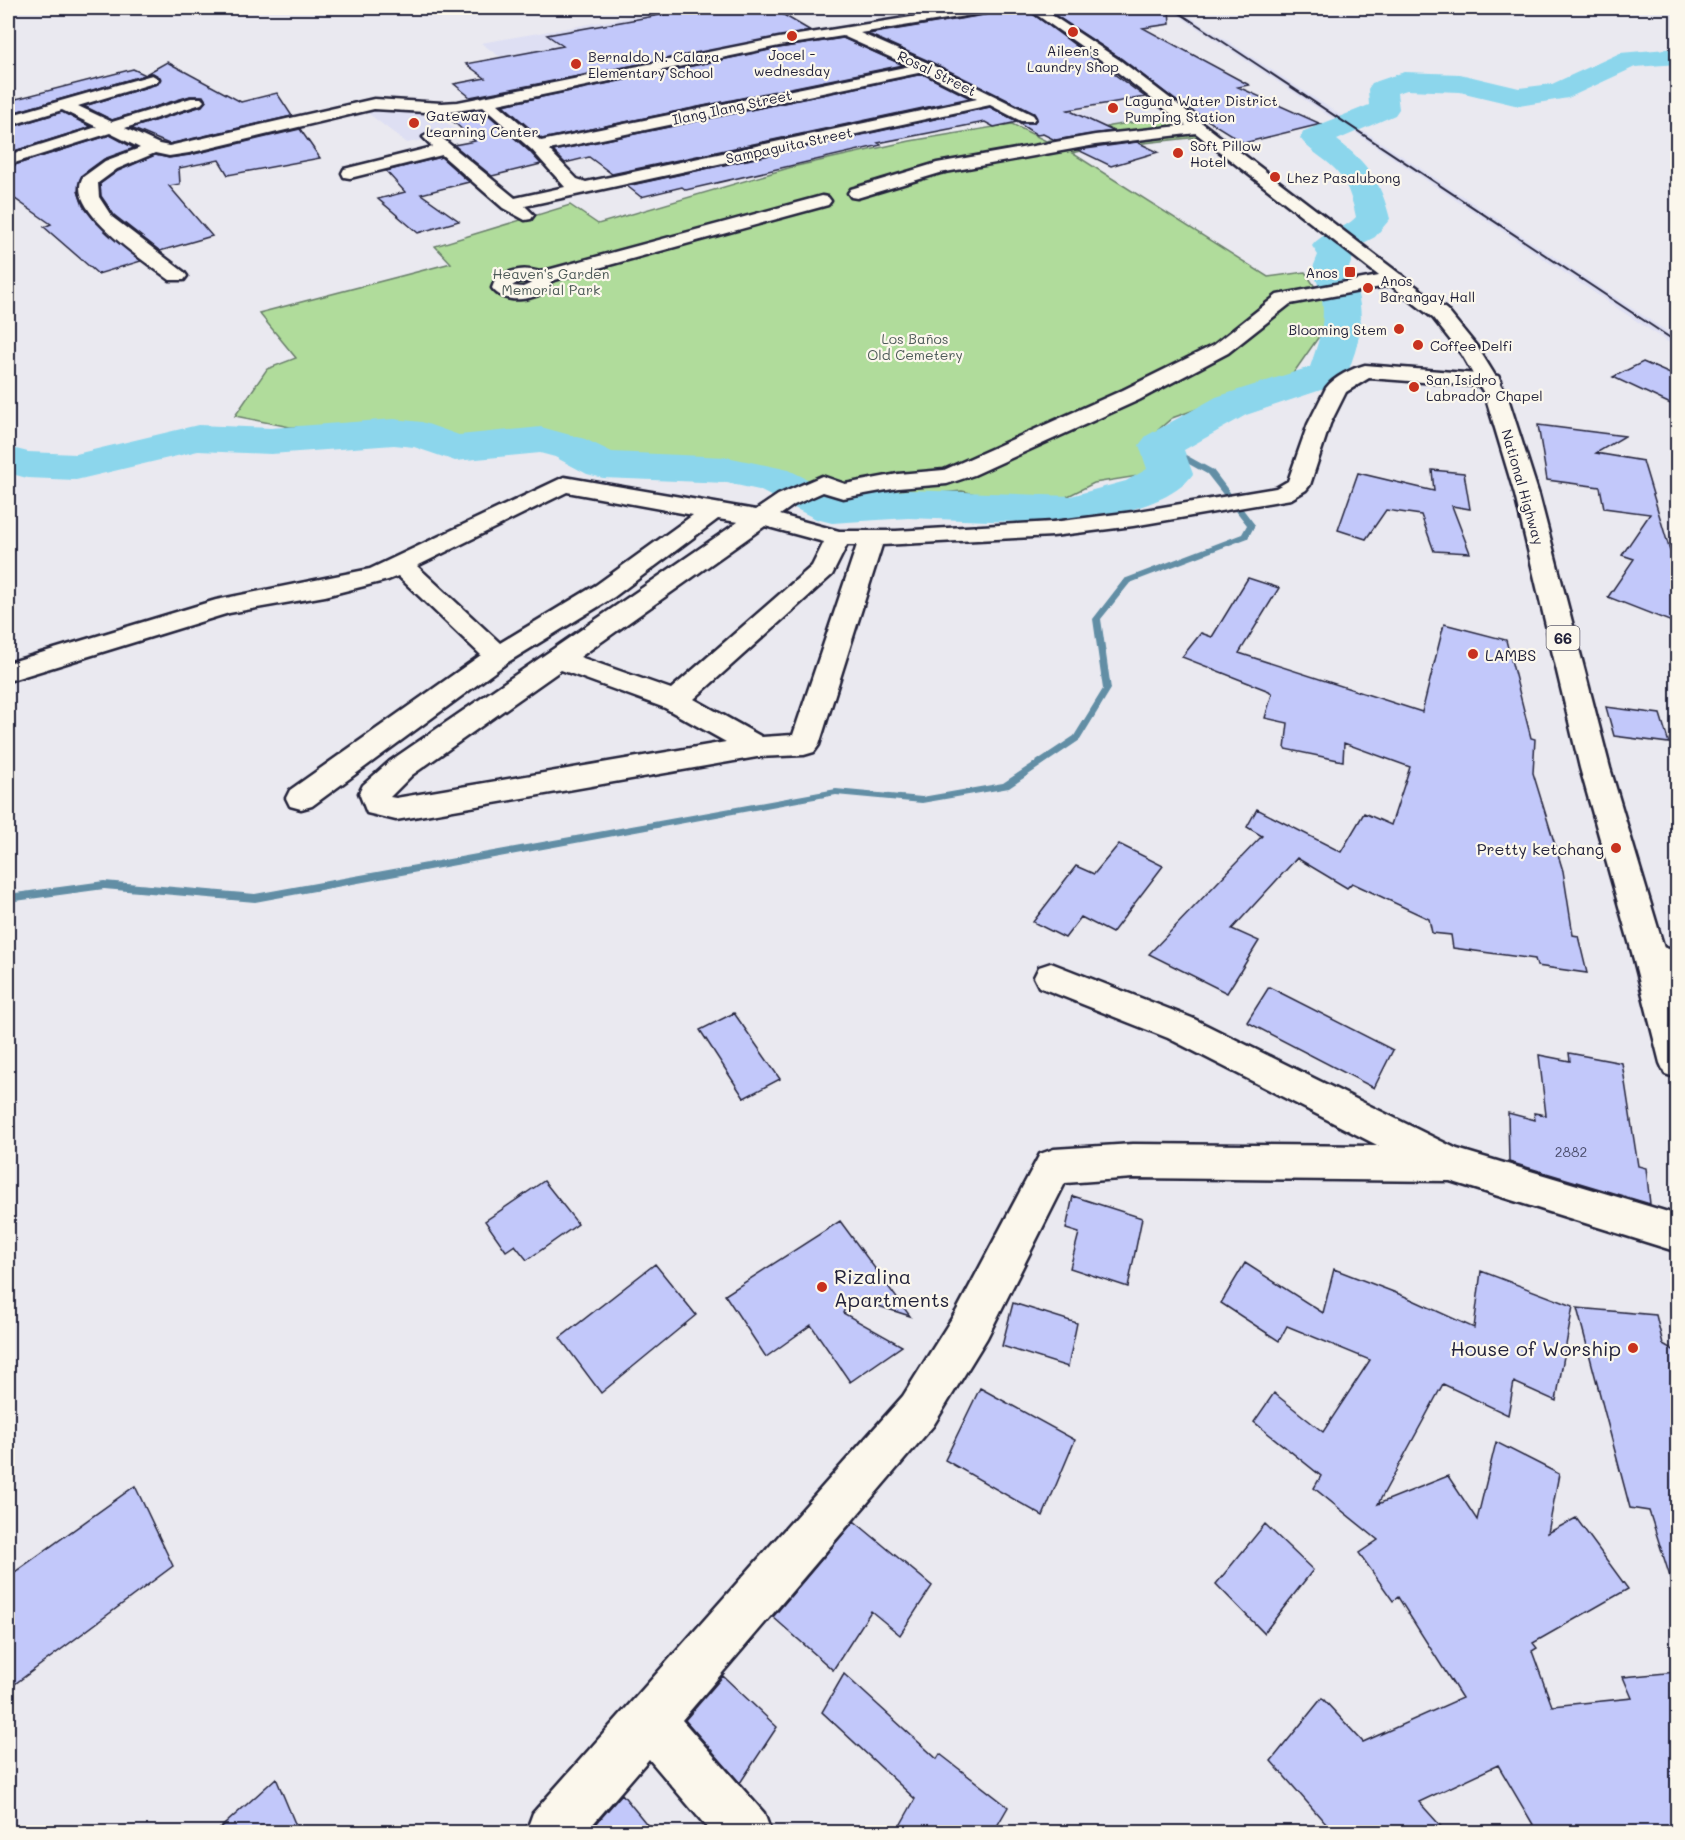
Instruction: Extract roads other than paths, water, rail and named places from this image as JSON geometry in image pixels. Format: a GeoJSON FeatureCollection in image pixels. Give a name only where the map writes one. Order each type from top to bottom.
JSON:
{"type":"FeatureCollection","features":[{"type":"Feature","properties":{"kind":"street"},"geometry":{"type":"LineString","coordinates":[[64,105],[154,148],[168,151],[374,104],[396,103],[416,107],[446,108],[486,102],[844,31],[990,8]]}},
{"type":"Feature","properties":{"kind":"street","name":"National Highway"},"geometry":{"type":"LineString","coordinates":[[1033,8],[1110,60],[1440,314],[1467,344],[1490,381],[1527,495],[1595,768],[1664,961],[1677,1063]]}},
{"type":"Feature","properties":{"kind":"street","name":"Rosal Street"},"geometry":{"type":"LineString","coordinates":[[844,31],[925,67],[1028,118]]}},
{"type":"Feature","properties":{"kind":"street","name":"Ilang Ilang Street"},"geometry":{"type":"LineString","coordinates":[[538,147],[925,67]]}},
{"type":"Feature","properties":{"kind":"street"},"geometry":{"type":"LineString","coordinates":[[8,121],[152,79]]}},
{"type":"Feature","properties":{"kind":"street"},"geometry":{"type":"LineString","coordinates":[[8,160],[195,100]]}},
{"type":"Feature","properties":{"kind":"street","name":"Sampaguita Street"},"geometry":{"type":"LineString","coordinates":[[509,204],[993,100]]}},
{"type":"Feature","properties":{"kind":"street"},"geometry":{"type":"LineString","coordinates":[[486,102],[538,147],[571,183],[585,188]]}},
{"type":"Feature","properties":{"kind":"street"},"geometry":{"type":"LineString","coordinates":[[540,278],[840,197],[937,168],[1095,140],[1195,126]]}},
{"type":"Feature","properties":{"kind":"street"},"geometry":{"type":"LineString","coordinates":[[431,136],[509,204],[525,215]]}},
{"type":"Feature","properties":{"kind":"street"},"geometry":{"type":"LineString","coordinates":[[154,148],[111,165],[89,181],[90,197],[105,221],[177,276]]}},
{"type":"Feature","properties":{"kind":"street"},"geometry":{"type":"LineString","coordinates":[[350,173],[446,149]]}},
{"type":"Feature","properties":{"kind":"street"},"geometry":{"type":"LineString","coordinates":[[872,538],[804,745],[758,747],[396,808],[378,805],[374,793],[401,768],[786,500],[822,483],[843,491],[898,481],[946,477],[966,470],[1131,395],[1221,349],[1284,299],[1395,279]]}},
{"type":"Feature","properties":{"kind":"street"},"geometry":{"type":"LineString","coordinates":[[8,672],[225,606],[379,575],[564,484],[763,518],[838,538],[1053,529],[1133,519],[1283,494],[1298,484],[1319,423],[1336,388],[1365,371],[1490,381]]}},
{"type":"Feature","properties":{"kind":"street"},"geometry":{"type":"LineString","coordinates":[[301,798],[498,656],[605,591],[713,511]]}},
{"type":"Feature","properties":{"kind":"street"},"geometry":{"type":"LineString","coordinates":[[675,701],[824,570],[838,538]]}},
{"type":"Feature","properties":{"kind":"street"},"geometry":{"type":"LineString","coordinates":[[400,564],[498,656]]}},
{"type":"Feature","properties":{"kind":"street"},"geometry":{"type":"LineString","coordinates":[[559,659],[675,701],[758,747]]}},
{"type":"Feature","properties":{"kind":"street"},"geometry":{"type":"LineString","coordinates":[[1051,977],[1180,1028],[1450,1164],[1677,1234]]}},
{"type":"Feature","properties":{"kind":"street"},"geometry":{"type":"LineString","coordinates":[[552,1833],[918,1411],[972,1324],[1054,1166],[1133,1161],[1450,1164]]}},
{"type":"Feature","properties":{"kind":"street"},"geometry":{"type":"LineString","coordinates":[[651,1721],[745,1833]]}},
{"type":"Feature","properties":{"kind":"waterway"},"geometry":{"type":"LineString","coordinates":[[8,460],[27,465],[76,467],[198,438],[271,441],[394,432],[422,435],[455,448],[541,440],[570,448],[603,465],[727,470],[773,480],[832,509],[908,504],[1072,510],[1142,491],[1171,474],[1161,445],[1231,406],[1328,374],[1343,322],[1342,297],[1330,270],[1336,255],[1330,246],[1363,230],[1373,219],[1369,201],[1351,166],[1315,138],[1384,109],[1382,89],[1404,81],[1460,83],[1519,97],[1558,92],[1630,59],[1678,56]]}},
{"type":"Feature","properties":{"kind":"waterway"},"geometry":{"type":"LineString","coordinates":[[8,898],[104,885],[255,898],[836,792],[922,800],[1006,786],[1077,738],[1107,689],[1097,619],[1127,581],[1245,536],[1251,525],[1210,472],[1161,445]]}},
{"type":"Feature","properties":{"kind":"railway"},"geometry":{"type":"LineString","coordinates":[[1172,8],[1678,343]]}},
{"type":"Feature","properties":{"kind":"place","name":"Aileen's Laundry Shop"},"geometry":{"type":"Point","coordinates":[1073,32]}},
{"type":"Feature","properties":{"kind":"place","name":"Jocel - wednesday"},"geometry":{"type":"Point","coordinates":[792,36]}},
{"type":"Feature","properties":{"kind":"place","name":"Bernaldo N. Calara Elementary School"},"geometry":{"type":"Point","coordinates":[576,64]}},
{"type":"Feature","properties":{"kind":"place","name":"Laguna Water District Pumping Station"},"geometry":{"type":"Point","coordinates":[1113,108]}},
{"type":"Feature","properties":{"kind":"place","name":"Gateway Learning Center"},"geometry":{"type":"Point","coordinates":[414,123]}},
{"type":"Feature","properties":{"kind":"place","name":"Soft Pillow Hotel"},"geometry":{"type":"Point","coordinates":[1178,153]}},
{"type":"Feature","properties":{"kind":"place","name":"Lhez Pasalubong"},"geometry":{"type":"Point","coordinates":[1275,177]}},
{"type":"Feature","properties":{"kind":"place","name":"Anos"},"geometry":{"type":"Point","coordinates":[1350,272]}},
{"type":"Feature","properties":{"kind":"place","name":"Anos Barangay Hall"},"geometry":{"type":"Point","coordinates":[1368,288]}},
{"type":"Feature","properties":{"kind":"place","name":"Blooming Stem"},"geometry":{"type":"Point","coordinates":[1399,329]}},
{"type":"Feature","properties":{"kind":"place","name":"Coffee Delfi"},"geometry":{"type":"Point","coordinates":[1418,345]}},
{"type":"Feature","properties":{"kind":"place","name":"San Isidro Labrador Chapel"},"geometry":{"type":"Point","coordinates":[1414,387]}},
{"type":"Feature","properties":{"kind":"place","name":"LAMBS"},"geometry":{"type":"Point","coordinates":[1473,654]}},
{"type":"Feature","properties":{"kind":"place","name":"Pretty ketchang"},"geometry":{"type":"Point","coordinates":[1616,848]}},
{"type":"Feature","properties":{"kind":"place","name":"Rizalina Apartments"},"geometry":{"type":"Point","coordinates":[822,1287]}},
{"type":"Feature","properties":{"kind":"place","name":"House of Worship"},"geometry":{"type":"Point","coordinates":[1633,1348]}},
{"type":"Feature","properties":{"kind":"park label","name":"Heaven's Garden Memorial Park"},"geometry":{"type":"Point","coordinates":[551,282]}},
{"type":"Feature","properties":{"kind":"park label","name":"Los Baños Old Cemetery"},"geometry":{"type":"Point","coordinates":[915,346]}}]}
